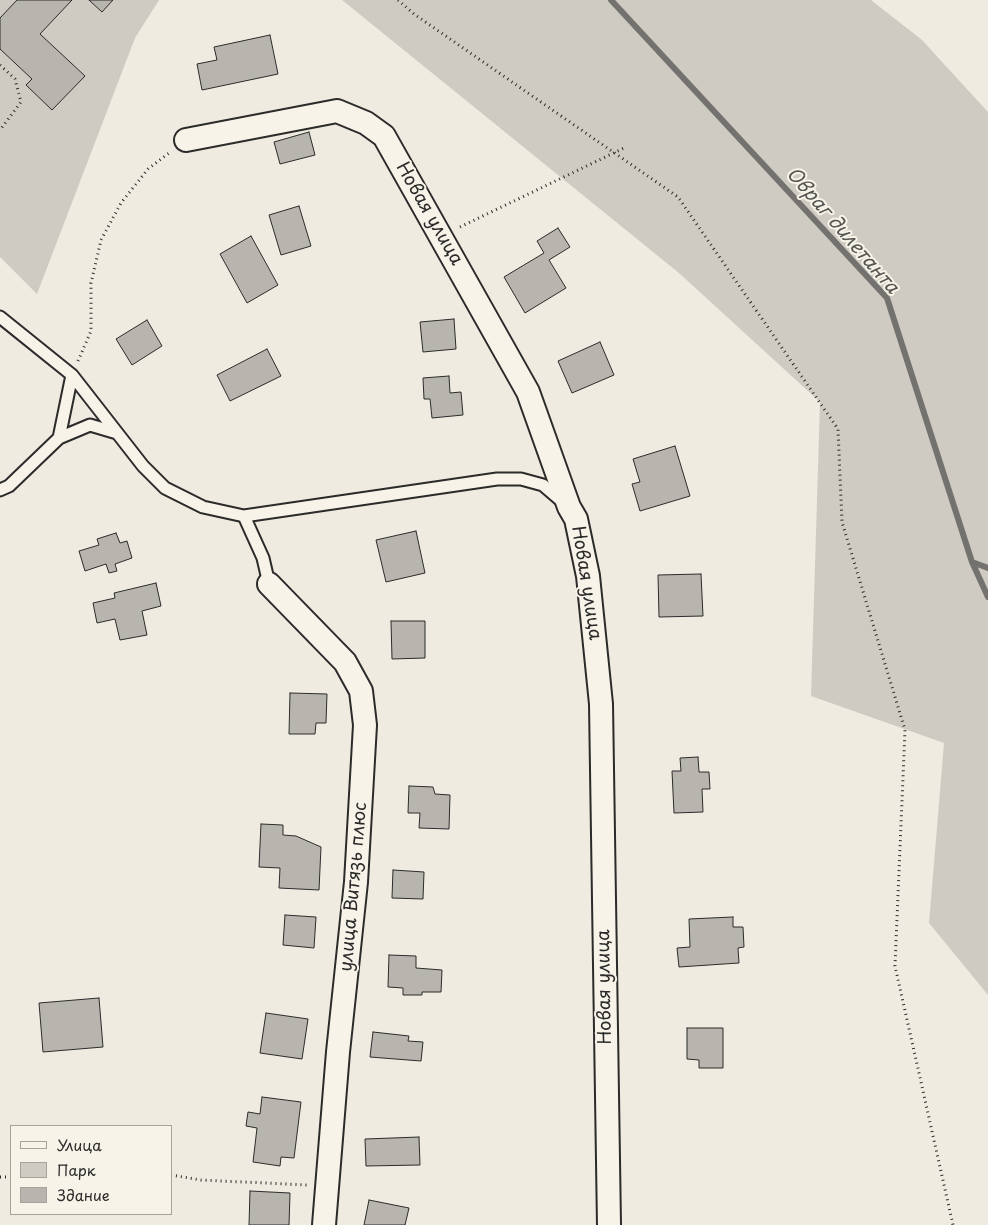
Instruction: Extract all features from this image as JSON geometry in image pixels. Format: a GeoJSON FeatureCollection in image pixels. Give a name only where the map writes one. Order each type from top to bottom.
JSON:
{"type":"FeatureCollection","features":[{"type":"Feature","properties":{"kind":"street","name":"Новая улица"},"geometry":{"type":"LineString","coordinates":[[186,140],[337,111],[366,123],[384,136],[442,236],[528,392],[569,507],[576,519],[588,576],[601,704],[609,1225]]}},
{"type":"Feature","properties":{"kind":"street","name":"улица Витязь плюс"},"geometry":{"type":"LineString","coordinates":[[269,584],[345,662],[361,691],[365,725],[356,882],[338,1052],[324,1225]]}},
{"type":"Feature","properties":{"kind":"lane"},"geometry":{"type":"LineString","coordinates":[[0,317],[72,375],[143,466],[165,488],[203,507],[244,516],[497,479],[521,479],[543,485],[569,507]]}},
{"type":"Feature","properties":{"kind":"lane"},"geometry":{"type":"LineString","coordinates":[[59,438],[72,375]]}},
{"type":"Feature","properties":{"kind":"lane"},"geometry":{"type":"LineString","coordinates":[[0,490],[9,486],[59,438],[90,425],[117,433]]}},
{"type":"Feature","properties":{"kind":"lane"},"geometry":{"type":"LineString","coordinates":[[244,516],[263,558],[269,584]]}},
{"type":"Feature","properties":{"kind":"path"},"geometry":{"type":"LineString","coordinates":[[398,0],[414,14],[678,197],[838,429],[842,522],[905,730],[895,966],[952,1225]]}},
{"type":"Feature","properties":{"kind":"path"},"geometry":{"type":"LineString","coordinates":[[0,65],[14,78],[21,102],[0,130]]}},
{"type":"Feature","properties":{"kind":"path"},"geometry":{"type":"LineString","coordinates":[[72,375],[91,330],[92,283],[101,240],[122,203],[148,169],[186,140]]}},
{"type":"Feature","properties":{"kind":"path"},"geometry":{"type":"LineString","coordinates":[[442,236],[624,148]]}},
{"type":"Feature","properties":{"kind":"path"},"geometry":{"type":"LineString","coordinates":[[172,1176],[201,1180],[328,1186]]}},
{"type":"Feature","properties":{"kind":"green space"},"geometry":{"type":"Polygon","coordinates":[[[0,0],[159,0],[135,38],[37,294],[0,257],[0,0]]]}},
{"type":"Feature","properties":{"kind":"green space"},"geometry":{"type":"Polygon","coordinates":[[[342,0],[871,0],[922,40],[988,112],[988,995],[929,923],[944,743],[811,696],[820,402],[679,273],[342,0]]]}},
{"type":"Feature","properties":{"kind":"building"},"geometry":{"type":"Polygon","coordinates":[[[17,0],[72,0],[40,34],[85,76],[52,110],[26,85],[32,79],[0,49],[0,18],[17,0]]]}},
{"type":"Feature","properties":{"kind":"building"},"geometry":{"type":"Polygon","coordinates":[[[89,0],[113,0],[102,12],[89,0]]]}},
{"type":"Feature","properties":{"kind":"building"},"geometry":{"type":"Polygon","coordinates":[[[270,35],[278,74],[202,90],[197,64],[217,60],[214,47],[270,35]]]}},
{"type":"Feature","properties":{"kind":"building"},"geometry":{"type":"Polygon","coordinates":[[[309,132],[315,155],[280,164],[274,142],[309,132]]]}},
{"type":"Feature","properties":{"kind":"building"},"geometry":{"type":"Polygon","coordinates":[[[299,206],[311,246],[281,255],[269,215],[299,206]]]}},
{"type":"Feature","properties":{"kind":"building"},"geometry":{"type":"Polygon","coordinates":[[[558,228],[570,247],[549,260],[566,288],[525,313],[504,277],[544,253],[537,241],[558,228]]]}},
{"type":"Feature","properties":{"kind":"building"},"geometry":{"type":"Polygon","coordinates":[[[251,236],[278,285],[247,303],[220,254],[251,236]]]}},
{"type":"Feature","properties":{"kind":"building"},"geometry":{"type":"Polygon","coordinates":[[[454,319],[456,349],[423,352],[420,322],[454,319]]]}},
{"type":"Feature","properties":{"kind":"building"},"geometry":{"type":"Polygon","coordinates":[[[147,320],[162,346],[132,365],[116,339],[147,320]]]}},
{"type":"Feature","properties":{"kind":"building"},"geometry":{"type":"Polygon","coordinates":[[[600,342],[614,375],[572,393],[558,361],[600,342]]]}},
{"type":"Feature","properties":{"kind":"building"},"geometry":{"type":"Polygon","coordinates":[[[267,349],[281,376],[230,401],[217,375],[267,349]]]}},
{"type":"Feature","properties":{"kind":"building"},"geometry":{"type":"Polygon","coordinates":[[[449,376],[450,393],[461,392],[463,415],[432,418],[430,399],[424,399],[423,378],[449,376]]]}},
{"type":"Feature","properties":{"kind":"building"},"geometry":{"type":"Polygon","coordinates":[[[675,446],[690,496],[640,511],[632,484],[640,482],[633,459],[675,446]]]}},
{"type":"Feature","properties":{"kind":"building"},"geometry":{"type":"Polygon","coordinates":[[[416,531],[425,573],[386,582],[376,540],[416,531]]]}},
{"type":"Feature","properties":{"kind":"building"},"geometry":{"type":"Polygon","coordinates":[[[116,533],[120,543],[127,541],[132,558],[115,564],[117,571],[109,573],[106,564],[85,571],[79,551],[99,545],[97,539],[116,533]]]}},
{"type":"Feature","properties":{"kind":"building"},"geometry":{"type":"Polygon","coordinates":[[[701,574],[703,616],[659,617],[658,575],[701,574]]]}},
{"type":"Feature","properties":{"kind":"building"},"geometry":{"type":"Polygon","coordinates":[[[156,583],[161,606],[142,611],[147,635],[120,640],[115,619],[97,623],[93,603],[115,598],[114,593],[156,583]]]}},
{"type":"Feature","properties":{"kind":"building"},"geometry":{"type":"Polygon","coordinates":[[[391,621],[425,621],[425,658],[392,659],[391,621]]]}},
{"type":"Feature","properties":{"kind":"building"},"geometry":{"type":"Polygon","coordinates":[[[290,693],[327,694],[326,723],[316,723],[315,734],[289,734],[290,693]]]}},
{"type":"Feature","properties":{"kind":"building"},"geometry":{"type":"Polygon","coordinates":[[[698,757],[699,772],[709,772],[710,789],[702,789],[703,812],[674,813],[672,771],[681,771],[680,758],[698,757]]]}},
{"type":"Feature","properties":{"kind":"building"},"geometry":{"type":"Polygon","coordinates":[[[409,786],[433,787],[435,794],[450,795],[449,829],[419,828],[420,813],[408,813],[409,786]]]}},
{"type":"Feature","properties":{"kind":"building"},"geometry":{"type":"Polygon","coordinates":[[[261,824],[283,825],[283,835],[296,836],[321,847],[319,890],[279,888],[280,868],[259,867],[261,824]]]}},
{"type":"Feature","properties":{"kind":"building"},"geometry":{"type":"Polygon","coordinates":[[[393,870],[424,872],[423,899],[392,898],[393,870]]]}},
{"type":"Feature","properties":{"kind":"building"},"geometry":{"type":"Polygon","coordinates":[[[285,915],[316,917],[314,948],[283,945],[285,915]]]}},
{"type":"Feature","properties":{"kind":"building"},"geometry":{"type":"Polygon","coordinates":[[[733,917],[733,927],[743,927],[744,947],[738,948],[739,963],[679,967],[677,948],[690,947],[689,919],[733,917]]]}},
{"type":"Feature","properties":{"kind":"building"},"geometry":{"type":"Polygon","coordinates":[[[389,955],[416,956],[416,968],[442,970],[441,992],[403,995],[403,988],[388,987],[389,955]]]}},
{"type":"Feature","properties":{"kind":"building"},"geometry":{"type":"Polygon","coordinates":[[[99,998],[103,1047],[43,1052],[39,1003],[99,998]]]}},
{"type":"Feature","properties":{"kind":"building"},"geometry":{"type":"Polygon","coordinates":[[[266,1013],[308,1019],[302,1059],[260,1053],[266,1013]]]}},
{"type":"Feature","properties":{"kind":"building"},"geometry":{"type":"Polygon","coordinates":[[[687,1028],[723,1028],[723,1068],[699,1068],[699,1060],[687,1059],[687,1028]]]}},
{"type":"Feature","properties":{"kind":"building"},"geometry":{"type":"Polygon","coordinates":[[[373,1032],[409,1036],[408,1041],[423,1042],[421,1061],[370,1057],[373,1032]]]}},
{"type":"Feature","properties":{"kind":"building"},"geometry":{"type":"Polygon","coordinates":[[[262,1097],[301,1102],[294,1158],[281,1157],[280,1166],[253,1162],[257,1128],[246,1126],[248,1112],[260,1114],[262,1097]]]}},
{"type":"Feature","properties":{"kind":"building"},"geometry":{"type":"Polygon","coordinates":[[[419,1137],[420,1165],[366,1166],[365,1139],[419,1137]]]}},
{"type":"Feature","properties":{"kind":"building"},"geometry":{"type":"Polygon","coordinates":[[[250,1191],[290,1193],[289,1225],[249,1225],[250,1191]]]}},
{"type":"Feature","properties":{"kind":"building"},"geometry":{"type":"Polygon","coordinates":[[[369,1200],[409,1208],[405,1225],[364,1225],[369,1200]]]}},
{"type":"Feature","properties":{"kind":"waterway","name":"Овраг дилетанта"},"geometry":{"type":"LineString","coordinates":[[611,0],[887,298],[972,562],[988,597]]}},
{"type":"Feature","properties":{"kind":"waterway"},"geometry":{"type":"LineString","coordinates":[[972,562],[988,568]]}}]}
